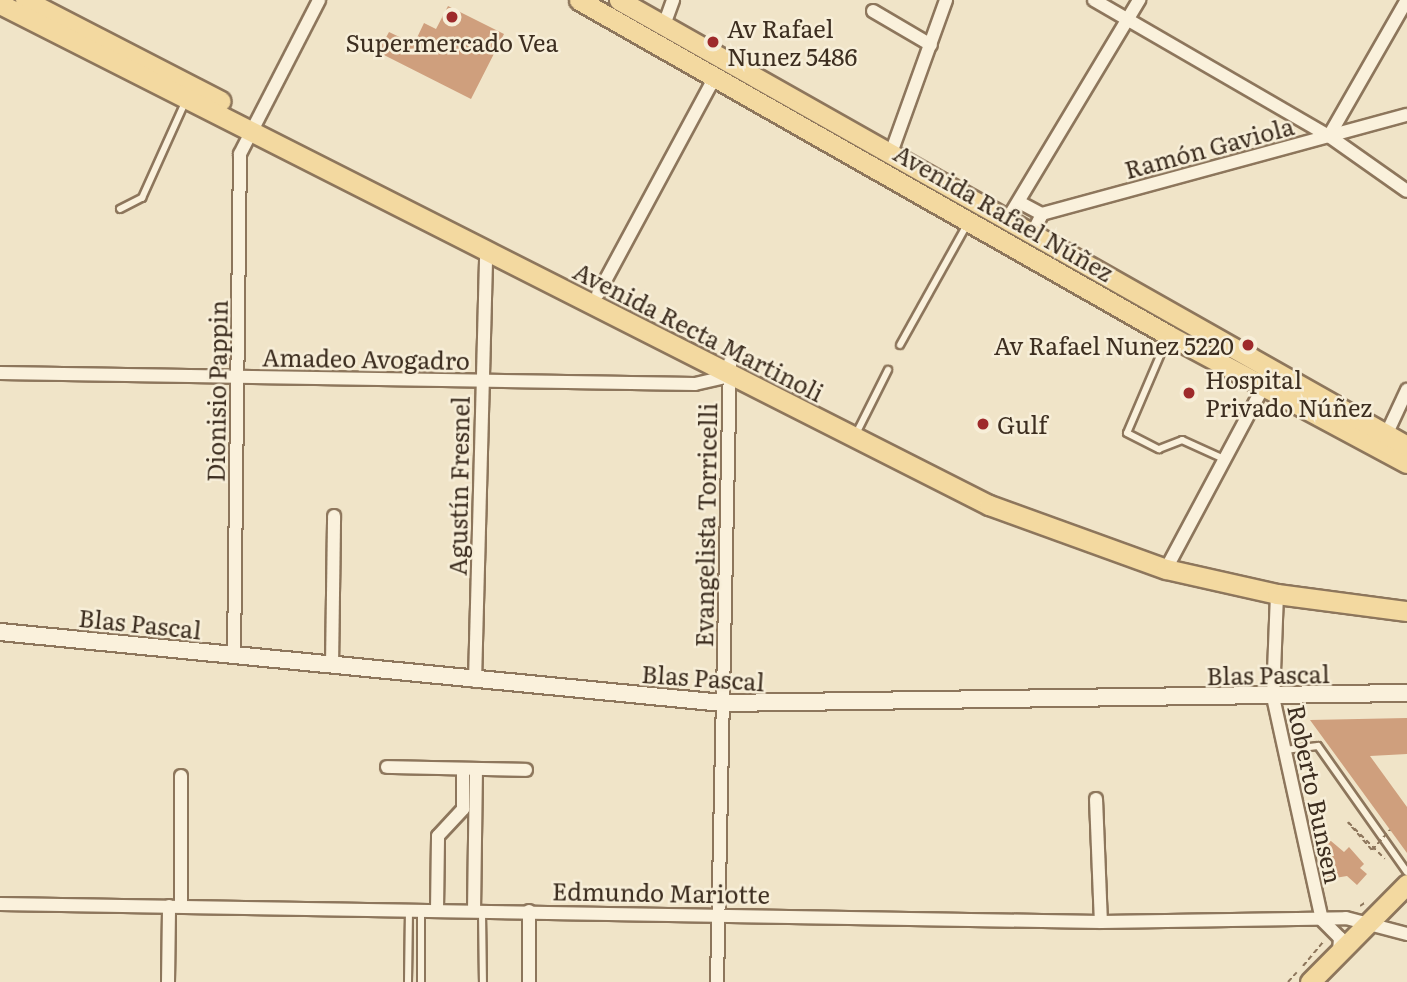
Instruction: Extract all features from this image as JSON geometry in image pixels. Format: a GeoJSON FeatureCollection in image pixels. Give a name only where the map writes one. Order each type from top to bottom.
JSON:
{"type":"FeatureCollection","features":[{"type":"Feature","properties":{"kind":"main road"},"geometry":{"type":"LineString","coordinates":[[11,0],[110,51],[120,49]]}},
{"type":"Feature","properties":{"kind":"main road","name":"Avenida Recta Martinoli"},"geometry":{"type":"LineString","coordinates":[[25,0],[120,49],[252,124],[486,250],[730,369],[989,505],[1167,564],[1278,594],[1407,611]]}},
{"type":"Feature","properties":{"kind":"main road","name":"Avenida Rafael Núñez"},"geometry":{"type":"LineString","coordinates":[[579,0],[1264,387],[1359,428],[1394,434],[1407,446]]}},
{"type":"Feature","properties":{"kind":"main road","name":"Avenida Rafael Núñez"},"geometry":{"type":"LineString","coordinates":[[619,0],[1032,234],[1359,428],[1407,463]]}},
{"type":"Feature","properties":{"kind":"main road","name":"Avenida Recta Martinoli"},"geometry":{"type":"LineString","coordinates":[[0,5],[187,99],[252,124],[598,294],[730,369],[793,400],[808,401],[1047,519],[1167,564],[1407,600]]}},
{"type":"Feature","properties":{"kind":"main road"},"geometry":{"type":"LineString","coordinates":[[904,184],[924,185],[989,222],[1007,220]]}},
{"type":"Feature","properties":{"kind":"main road"},"geometry":{"type":"LineString","coordinates":[[1032,234],[1039,260]]}},
{"type":"Feature","properties":{"kind":"main road"},"geometry":{"type":"LineString","coordinates":[[1359,428],[1407,474]]}},
{"type":"Feature","properties":{"kind":"main road","name":"Blas Pascal"},"geometry":{"type":"LineString","coordinates":[[0,632],[475,681],[723,703],[1407,693]]}},
{"type":"Feature","properties":{"kind":"main road"},"geometry":{"type":"LineString","coordinates":[[1310,982],[1334,943],[1365,925],[1407,884]]}},
{"type":"Feature","properties":{"kind":"street","name":"Dionisio Pappin"},"geometry":{"type":"LineString","coordinates":[[234,656],[240,154],[252,124],[319,0]]}},
{"type":"Feature","properties":{"kind":"street"},"geometry":{"type":"LineString","coordinates":[[664,25],[673,0]]}},
{"type":"Feature","properties":{"kind":"street"},"geometry":{"type":"LineString","coordinates":[[891,153],[946,0]]}},
{"type":"Feature","properties":{"kind":"street"},"geometry":{"type":"LineString","coordinates":[[1094,0],[1329,136],[1407,191]]}},
{"type":"Feature","properties":{"kind":"street"},"geometry":{"type":"LineString","coordinates":[[1007,220],[1139,0]]}},
{"type":"Feature","properties":{"kind":"street"},"geometry":{"type":"LineString","coordinates":[[1329,136],[1407,0]]}},
{"type":"Feature","properties":{"kind":"street"},"geometry":{"type":"LineString","coordinates":[[873,11],[931,45]]}},
{"type":"Feature","properties":{"kind":"street"},"geometry":{"type":"LineString","coordinates":[[598,294],[715,77]]}},
{"type":"Feature","properties":{"kind":"street","name":"Ramón Gaviola"},"geometry":{"type":"LineString","coordinates":[[1042,215],[1407,115]]}},
{"type":"Feature","properties":{"kind":"street"},"geometry":{"type":"LineString","coordinates":[[1019,202],[1042,215],[1032,234]]}},
{"type":"Feature","properties":{"kind":"street","name":"Agustín Fresnel"},"geometry":{"type":"LineString","coordinates":[[475,681],[486,250]]}},
{"type":"Feature","properties":{"kind":"street","name":"Amadeo Avogadro"},"geometry":{"type":"LineString","coordinates":[[0,373],[695,384],[730,369]]}},
{"type":"Feature","properties":{"kind":"street","name":"Evangelista Torricelli"},"geometry":{"type":"LineString","coordinates":[[717,982],[730,369]]}},
{"type":"Feature","properties":{"kind":"street"},"geometry":{"type":"LineString","coordinates":[[1167,564],[1264,387]]}},
{"type":"Feature","properties":{"kind":"street"},"geometry":{"type":"LineString","coordinates":[[1394,434],[1407,390]]}},
{"type":"Feature","properties":{"kind":"street"},"geometry":{"type":"LineString","coordinates":[[332,666],[334,516]]}},
{"type":"Feature","properties":{"kind":"street","name":"Roberto Bunsen"},"geometry":{"type":"LineString","coordinates":[[1278,594],[1273,697],[1322,920]]}},
{"type":"Feature","properties":{"kind":"street"},"geometry":{"type":"LineString","coordinates":[[387,767],[526,770]]}},
{"type":"Feature","properties":{"kind":"street"},"geometry":{"type":"LineString","coordinates":[[470,769],[469,809],[478,911]]}},
{"type":"Feature","properties":{"kind":"street"},"geometry":{"type":"LineString","coordinates":[[168,982],[175,906],[181,776]]}},
{"type":"Feature","properties":{"kind":"street"},"geometry":{"type":"LineString","coordinates":[[1096,799],[1101,922]]}},
{"type":"Feature","properties":{"kind":"street"},"geometry":{"type":"LineString","coordinates":[[437,910],[438,836],[469,809]]}},
{"type":"Feature","properties":{"kind":"street","name":"Edmundo Mariotte"},"geometry":{"type":"LineString","coordinates":[[0,904],[1101,922],[1346,918],[1407,934]]}},
{"type":"Feature","properties":{"kind":"street"},"geometry":{"type":"LineString","coordinates":[[529,911],[530,982]]}},
{"type":"Feature","properties":{"kind":"street"},"geometry":{"type":"LineString","coordinates":[[1322,920],[1340,938],[1334,943]]}},
{"type":"Feature","properties":{"kind":"lane"},"geometry":{"type":"LineString","coordinates":[[120,209],[142,198],[187,99]]}},
{"type":"Feature","properties":{"kind":"lane"},"geometry":{"type":"LineString","coordinates":[[900,345],[969,221]]}},
{"type":"Feature","properties":{"kind":"lane"},"geometry":{"type":"LineString","coordinates":[[1168,335],[1126,433],[1159,449],[1182,440],[1224,458]]}},
{"type":"Feature","properties":{"kind":"lane"},"geometry":{"type":"LineString","coordinates":[[859,428],[888,370]]}},
{"type":"Feature","properties":{"kind":"lane"},"geometry":{"type":"LineString","coordinates":[[1283,751],[1318,746],[1392,855],[1407,872]]}},
{"type":"Feature","properties":{"kind":"lane"},"geometry":{"type":"LineString","coordinates":[[408,982],[415,910]]}},
{"type":"Feature","properties":{"kind":"lane"},"geometry":{"type":"LineString","coordinates":[[415,910],[421,982]]}},
{"type":"Feature","properties":{"kind":"lane"},"geometry":{"type":"LineString","coordinates":[[478,911],[483,982]]}},
{"type":"Feature","properties":{"kind":"path"},"geometry":{"type":"LineString","coordinates":[[1390,830],[1371,850],[1348,822],[1387,860],[1392,855]]}},
{"type":"Feature","properties":{"kind":"path"},"geometry":{"type":"LineString","coordinates":[[1287,982],[1334,943]]}},
{"type":"Feature","properties":{"kind":"building"},"geometry":{"type":"Polygon","coordinates":[[[448,6],[504,34],[471,99],[378,52],[389,32],[414,44],[424,23],[436,29],[448,6]]]}},
{"type":"Feature","properties":{"kind":"building"},"geometry":{"type":"Polygon","coordinates":[[[1407,718],[1407,754],[1370,756],[1407,807],[1407,853],[1310,720],[1407,718]]]}},
{"type":"Feature","properties":{"kind":"building"},"geometry":{"type":"Polygon","coordinates":[[[1331,841],[1344,852],[1349,847],[1364,864],[1360,868],[1367,874],[1357,885],[1347,876],[1323,880],[1318,845],[1331,841]]]}},
{"type":"Feature","properties":{"kind":"place","name":"Supermercado Vea"},"geometry":{"type":"Point","coordinates":[452,17]}},
{"type":"Feature","properties":{"kind":"place","name":"Av Rafael Nunez 5486"},"geometry":{"type":"Point","coordinates":[713,42]}},
{"type":"Feature","properties":{"kind":"place","name":"Av Rafael Nunez 5220"},"geometry":{"type":"Point","coordinates":[1248,345]}},
{"type":"Feature","properties":{"kind":"place","name":"Hospital Privado Núñez"},"geometry":{"type":"Point","coordinates":[1189,393]}},
{"type":"Feature","properties":{"kind":"place","name":"Gulf"},"geometry":{"type":"Point","coordinates":[983,424]}}]}
